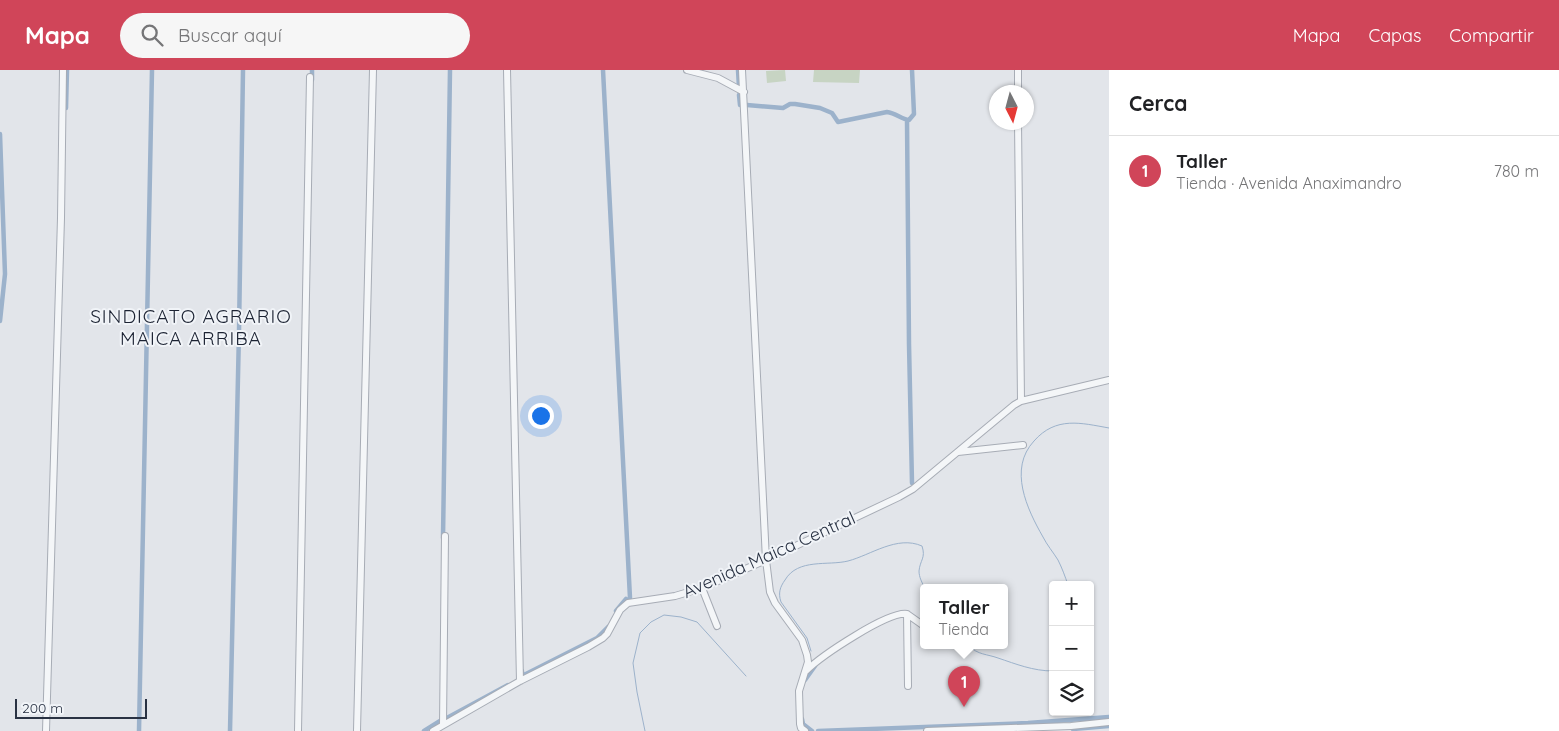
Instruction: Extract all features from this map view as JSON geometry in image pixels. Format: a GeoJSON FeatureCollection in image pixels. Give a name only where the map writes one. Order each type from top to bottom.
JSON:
{"type":"FeatureCollection","features":[{"type":"Feature","properties":{"kind":"street"},"geometry":{"type":"LineString","coordinates":[[46,731],[61,218],[63,70]]}},
{"type":"Feature","properties":{"kind":"street"},"geometry":{"type":"LineString","coordinates":[[358,731],[373,70]]}},
{"type":"Feature","properties":{"kind":"street"},"geometry":{"type":"LineString","coordinates":[[507,70],[520,681]]}},
{"type":"Feature","properties":{"kind":"street"},"geometry":{"type":"LineString","coordinates":[[687,70],[718,78],[744,92]]}},
{"type":"Feature","properties":{"kind":"street"},"geometry":{"type":"LineString","coordinates":[[742,70],[766,560],[770,592],[775,603],[795,630],[805,648],[808,662],[799,691],[800,724],[801,728],[805,731]]}},
{"type":"Feature","properties":{"kind":"street"},"geometry":{"type":"LineString","coordinates":[[1018,70],[1018,85]]}},
{"type":"Feature","properties":{"kind":"street"},"geometry":{"type":"LineString","coordinates":[[298,731],[310,77]]}},
{"type":"Feature","properties":{"kind":"street"},"geometry":{"type":"LineString","coordinates":[[1018,130],[1021,401]]}},
{"type":"Feature","properties":{"kind":"street","name":"Avenida Maica Central"},"geometry":{"type":"LineString","coordinates":[[433,731],[520,681],[603,638],[608,634],[620,610],[628,603],[675,596],[702,588],[766,560],[907,492],[1008,409],[1021,401],[1109,380]]}},
{"type":"Feature","properties":{"kind":"street"},"geometry":{"type":"LineString","coordinates":[[957,452],[1023,445]]}},
{"type":"Feature","properties":{"kind":"street"},"geometry":{"type":"LineString","coordinates":[[442,725],[445,536]]}},
{"type":"Feature","properties":{"kind":"street"},"geometry":{"type":"LineString","coordinates":[[702,588],[717,626]]}},
{"type":"Feature","properties":{"kind":"street"},"geometry":{"type":"LineString","coordinates":[[804,673],[813,664],[859,634],[894,616],[908,614],[920,623]]}},
{"type":"Feature","properties":{"kind":"street"},"geometry":{"type":"LineString","coordinates":[[908,614],[908,686]]}},
{"type":"Feature","properties":{"kind":"street"},"geometry":{"type":"LineString","coordinates":[[927,731],[1071,726],[1109,722]]}},
{"type":"Feature","properties":{"kind":"green space"},"geometry":{"type":"Polygon","coordinates":[[[785,70],[786,81],[767,83],[766,71],[785,70]]]}},
{"type":"Feature","properties":{"kind":"green space"},"geometry":{"type":"Polygon","coordinates":[[[814,70],[860,70],[859,83],[813,82],[814,70]]]}},
{"type":"Feature","properties":{"kind":"waterway"},"geometry":{"type":"LineString","coordinates":[[66,108],[67,70]]}},
{"type":"Feature","properties":{"kind":"waterway"},"geometry":{"type":"LineString","coordinates":[[139,731],[152,70]]}},
{"type":"Feature","properties":{"kind":"waterway"},"geometry":{"type":"LineString","coordinates":[[230,731],[243,70]]}},
{"type":"Feature","properties":{"kind":"waterway"},"geometry":{"type":"LineString","coordinates":[[312,70],[312,80]]}},
{"type":"Feature","properties":{"kind":"waterway"},"geometry":{"type":"LineString","coordinates":[[443,538],[450,70]]}},
{"type":"Feature","properties":{"kind":"waterway"},"geometry":{"type":"LineString","coordinates":[[603,70],[630,598]]}},
{"type":"Feature","properties":{"kind":"waterway"},"geometry":{"type":"LineString","coordinates":[[738,70],[739,87]]}},
{"type":"Feature","properties":{"kind":"waterway"},"geometry":{"type":"LineString","coordinates":[[747,105],[783,108],[790,104],[795,104],[820,108],[832,113],[838,122],[887,112],[909,120],[914,114],[912,70]]}},
{"type":"Feature","properties":{"kind":"waterway"},"geometry":{"type":"LineString","coordinates":[[739,95],[740,105]]}},
{"type":"Feature","properties":{"kind":"waterway"},"geometry":{"type":"LineString","coordinates":[[907,120],[912,483]]}},
{"type":"Feature","properties":{"kind":"waterway"},"geometry":{"type":"LineString","coordinates":[[0,134],[5,274],[0,321]]}},
{"type":"Feature","properties":{"kind":"waterway"},"geometry":{"type":"LineString","coordinates":[[1066,581],[1058,560],[1046,543],[1026,502],[1021,476],[1022,464],[1026,452],[1034,441],[1051,428],[1069,423],[1109,428]]}},
{"type":"Feature","properties":{"kind":"waterway"},"geometry":{"type":"LineString","coordinates":[[811,651],[807,638],[780,599],[780,590],[783,583],[798,568],[814,564],[848,561],[894,544],[913,543],[922,546],[923,550],[919,573],[923,584]]}},
{"type":"Feature","properties":{"kind":"waterway"},"geometry":{"type":"LineString","coordinates":[[616,611],[626,599]]}},
{"type":"Feature","properties":{"kind":"waterway"},"geometry":{"type":"LineString","coordinates":[[645,731],[633,663],[640,633],[651,622],[664,615],[681,617],[697,622],[746,676]]}},
{"type":"Feature","properties":{"kind":"waterway"},"geometry":{"type":"LineString","coordinates":[[522,671],[522,676],[597,638],[608,627]]}},
{"type":"Feature","properties":{"kind":"waterway"},"geometry":{"type":"LineString","coordinates":[[972,649],[979,653],[1025,667],[1049,671]]}},
{"type":"Feature","properties":{"kind":"waterway"},"geometry":{"type":"LineString","coordinates":[[805,680],[815,666]]}},
{"type":"Feature","properties":{"kind":"waterway"},"geometry":{"type":"LineString","coordinates":[[445,719],[508,685]]}},
{"type":"Feature","properties":{"kind":"waterway"},"geometry":{"type":"LineString","coordinates":[[818,731],[1028,723],[1109,717]]}},
{"type":"Feature","properties":{"kind":"waterway"},"geometry":{"type":"LineString","coordinates":[[802,719],[803,724],[812,731]]}},
{"type":"Feature","properties":{"kind":"waterway"},"geometry":{"type":"LineString","coordinates":[[424,731],[440,721]]}},
{"type":"Feature","properties":{"kind":"waterway"},"geometry":{"type":"LineString","coordinates":[[1073,729],[1109,726]]}},
{"type":"Feature","properties":{"kind":"place","name":"Taller"},"geometry":{"type":"Point","coordinates":[964,707]}},
{"type":"Feature","properties":{"kind":"district","name":"SINDICATO AGRARIO MAICA ARRIBA"},"geometry":{"type":"Point","coordinates":[191,327]}}]}
